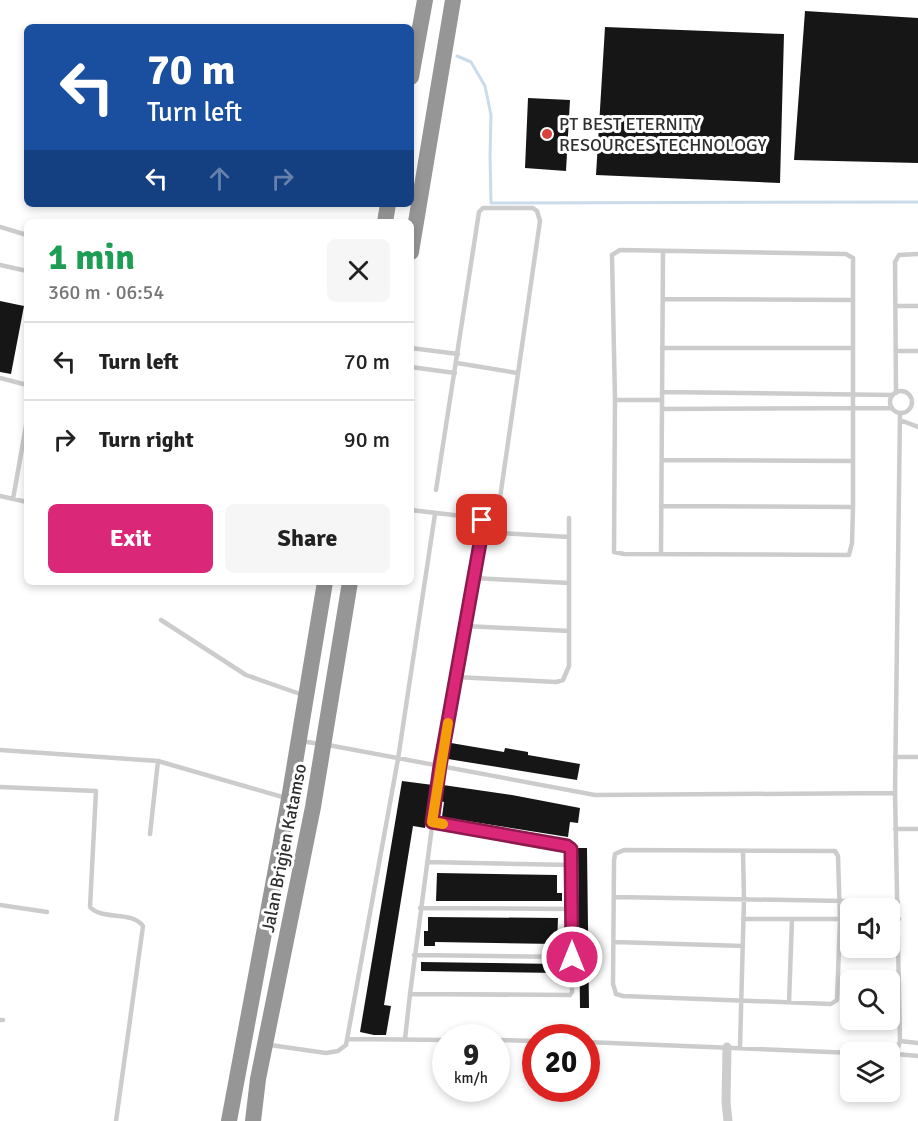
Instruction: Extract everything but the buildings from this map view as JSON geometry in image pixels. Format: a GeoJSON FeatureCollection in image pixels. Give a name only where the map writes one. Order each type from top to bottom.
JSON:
{"type":"FeatureCollection","features":[{"type":"Feature","properties":{"kind":"highway"},"geometry":{"type":"LineString","coordinates":[[414,58],[424,0]]}},
{"type":"Feature","properties":{"kind":"highway"},"geometry":{"type":"LineString","coordinates":[[414,234],[453,0]]}},
{"type":"Feature","properties":{"kind":"highway","name":"Jalan Brigjen Katamso"},"geometry":{"type":"LineString","coordinates":[[229,1121],[289,799],[324,585]]}},
{"type":"Feature","properties":{"kind":"highway","name":"Jalan Brigjen Katamso"},"geometry":{"type":"LineString","coordinates":[[253,1121],[258,1079],[324,745],[350,585]]}},
{"type":"Feature","properties":{"kind":"highway"},"geometry":{"type":"LineString","coordinates":[[252,996],[274,1000]]}},
{"type":"Feature","properties":{"kind":"street"},"geometry":{"type":"LineString","coordinates":[[727,1047],[728,1121]]}},
{"type":"Feature","properties":{"kind":"lane"},"geometry":{"type":"LineString","coordinates":[[436,490],[479,212],[483,208],[533,208],[537,211],[540,221],[499,505]]}},
{"type":"Feature","properties":{"kind":"lane"},"geometry":{"type":"LineString","coordinates":[[0,229],[24,233]]}},
{"type":"Feature","properties":{"kind":"lane"},"geometry":{"type":"LineString","coordinates":[[620,250],[850,255],[853,258],[853,300],[853,507],[852,543],[849,555],[615,553],[613,549],[615,399],[612,255],[620,250]]}},
{"type":"Feature","properties":{"kind":"lane"},"geometry":{"type":"LineString","coordinates":[[661,554],[663,252]]}},
{"type":"Feature","properties":{"kind":"lane"},"geometry":{"type":"LineString","coordinates":[[892,408],[890,401],[895,394],[897,351],[897,258],[904,254],[918,254]]}},
{"type":"Feature","properties":{"kind":"lane"},"geometry":{"type":"LineString","coordinates":[[0,265],[24,270]]}},
{"type":"Feature","properties":{"kind":"lane"},"geometry":{"type":"LineString","coordinates":[[663,299],[853,300]]}},
{"type":"Feature","properties":{"kind":"lane"},"geometry":{"type":"LineString","coordinates":[[896,306],[918,306]]}},
{"type":"Feature","properties":{"kind":"lane"},"geometry":{"type":"LineString","coordinates":[[414,348],[458,354]]}},
{"type":"Feature","properties":{"kind":"lane"},"geometry":{"type":"LineString","coordinates":[[662,348],[853,348]]}},
{"type":"Feature","properties":{"kind":"lane"},"geometry":{"type":"LineString","coordinates":[[897,351],[918,351]]}},
{"type":"Feature","properties":{"kind":"lane"},"geometry":{"type":"LineString","coordinates":[[457,363],[517,373]]}},
{"type":"Feature","properties":{"kind":"lane"},"geometry":{"type":"LineString","coordinates":[[414,367],[455,373]]}},
{"type":"Feature","properties":{"kind":"lane"},"geometry":{"type":"LineString","coordinates":[[0,378],[24,384]]}},
{"type":"Feature","properties":{"kind":"lane"},"geometry":{"type":"LineString","coordinates":[[662,392],[906,393],[912,402],[910,409],[900,413]]}},
{"type":"Feature","properties":{"kind":"lane"},"geometry":{"type":"LineString","coordinates":[[615,399],[662,400]]}},
{"type":"Feature","properties":{"kind":"lane"},"geometry":{"type":"LineString","coordinates":[[912,402],[918,402]]}},
{"type":"Feature","properties":{"kind":"lane"},"geometry":{"type":"LineString","coordinates":[[662,409],[892,408],[900,413]]}},
{"type":"Feature","properties":{"kind":"lane"},"geometry":{"type":"LineString","coordinates":[[898,898],[895,757],[900,413]]}},
{"type":"Feature","properties":{"kind":"lane"},"geometry":{"type":"LineString","coordinates":[[900,420],[918,426]]}},
{"type":"Feature","properties":{"kind":"lane"},"geometry":{"type":"LineString","coordinates":[[12,499],[24,436]]}},
{"type":"Feature","properties":{"kind":"lane"},"geometry":{"type":"LineString","coordinates":[[662,460],[853,461]]}},
{"type":"Feature","properties":{"kind":"lane"},"geometry":{"type":"LineString","coordinates":[[0,496],[24,501]]}},
{"type":"Feature","properties":{"kind":"lane"},"geometry":{"type":"LineString","coordinates":[[661,506],[853,507]]}},
{"type":"Feature","properties":{"kind":"lane"},"geometry":{"type":"LineString","coordinates":[[405,1039],[440,766],[483,522],[479,518],[414,510]]}},
{"type":"Feature","properties":{"kind":"lane"},"geometry":{"type":"LineString","coordinates":[[265,1044],[326,1053],[338,1051],[346,1046],[398,759],[435,514]]}},
{"type":"Feature","properties":{"kind":"lane"},"geometry":{"type":"LineString","coordinates":[[456,677],[556,682],[563,680],[569,666],[568,518]]}},
{"type":"Feature","properties":{"kind":"lane"},"geometry":{"type":"LineString","coordinates":[[482,532],[568,537]]}},
{"type":"Feature","properties":{"kind":"lane"},"geometry":{"type":"LineString","coordinates":[[474,578],[569,583]]}},
{"type":"Feature","properties":{"kind":"lane"},"geometry":{"type":"LineString","coordinates":[[160,620],[246,675],[306,696]]}},
{"type":"Feature","properties":{"kind":"lane"},"geometry":{"type":"LineString","coordinates":[[465,626],[569,632]]}},
{"type":"Feature","properties":{"kind":"lane"},"geometry":{"type":"LineString","coordinates":[[299,740],[595,795],[895,793]]}},
{"type":"Feature","properties":{"kind":"lane"},"geometry":{"type":"LineString","coordinates":[[0,750],[158,761],[289,799]]}},
{"type":"Feature","properties":{"kind":"lane"},"geometry":{"type":"LineString","coordinates":[[895,757],[918,757]]}},
{"type":"Feature","properties":{"kind":"lane"},"geometry":{"type":"LineString","coordinates":[[150,834],[158,761]]}},
{"type":"Feature","properties":{"kind":"lane"},"geometry":{"type":"LineString","coordinates":[[0,788],[96,791],[90,907],[98,912],[136,920],[143,926],[116,1121]]}},
{"type":"Feature","properties":{"kind":"lane"},"geometry":{"type":"LineString","coordinates":[[410,994],[566,996],[572,992],[572,852],[567,846],[432,822]]}},
{"type":"Feature","properties":{"kind":"lane"},"geometry":{"type":"LineString","coordinates":[[895,829],[918,829]]}},
{"type":"Feature","properties":{"kind":"lane"},"geometry":{"type":"LineString","coordinates":[[615,897],[840,901],[838,856],[835,851],[618,851],[614,861],[613,984],[616,994],[623,996],[831,1004],[837,1000],[840,920],[743,919]]}},
{"type":"Feature","properties":{"kind":"lane"},"geometry":{"type":"LineString","coordinates":[[740,1047],[743,852]]}},
{"type":"Feature","properties":{"kind":"lane"},"geometry":{"type":"LineString","coordinates":[[427,862],[571,865]]}},
{"type":"Feature","properties":{"kind":"lane"},"geometry":{"type":"LineString","coordinates":[[0,905],[47,912]]}},
{"type":"Feature","properties":{"kind":"lane"},"geometry":{"type":"LineString","coordinates":[[420,908],[571,909]]}},
{"type":"Feature","properties":{"kind":"lane"},"geometry":{"type":"LineString","coordinates":[[789,1002],[792,919]]}},
{"type":"Feature","properties":{"kind":"lane"},"geometry":{"type":"LineString","coordinates":[[615,942],[743,946]]}},
{"type":"Feature","properties":{"kind":"lane"},"geometry":{"type":"LineString","coordinates":[[414,955],[572,957]]}},
{"type":"Feature","properties":{"kind":"lane"},"geometry":{"type":"LineString","coordinates":[[899,958],[900,1041],[918,1042]]}},
{"type":"Feature","properties":{"kind":"lane"},"geometry":{"type":"LineString","coordinates":[[348,1039],[432,1040]]}},
{"type":"Feature","properties":{"kind":"lane"},"geometry":{"type":"LineString","coordinates":[[600,1042],[840,1052]]}},
{"type":"Feature","properties":{"kind":"lane"},"geometry":{"type":"LineString","coordinates":[[900,1054],[918,1056]]}},
{"type":"Feature","properties":{"kind":"waterway"},"geometry":{"type":"LineString","coordinates":[[457,56],[471,62],[485,86],[491,115],[491,203],[918,202]]}},
{"type":"Feature","properties":{"kind":"slow traffic"},"geometry":{"type":"LineString","coordinates":[[443,824],[432,822],[448,723]]}},
{"type":"Feature","properties":{"kind":"place","name":"PT BEST ETERNITY RESOURCES TECHNOLOGY"},"geometry":{"type":"Point","coordinates":[547,134]}},
{"type":"Feature","properties":{"kind":"route"},"geometry":{"type":"LineString","coordinates":[[482,520],[482,532],[432,822],[567,846],[571,849],[572,957]]}}]}
